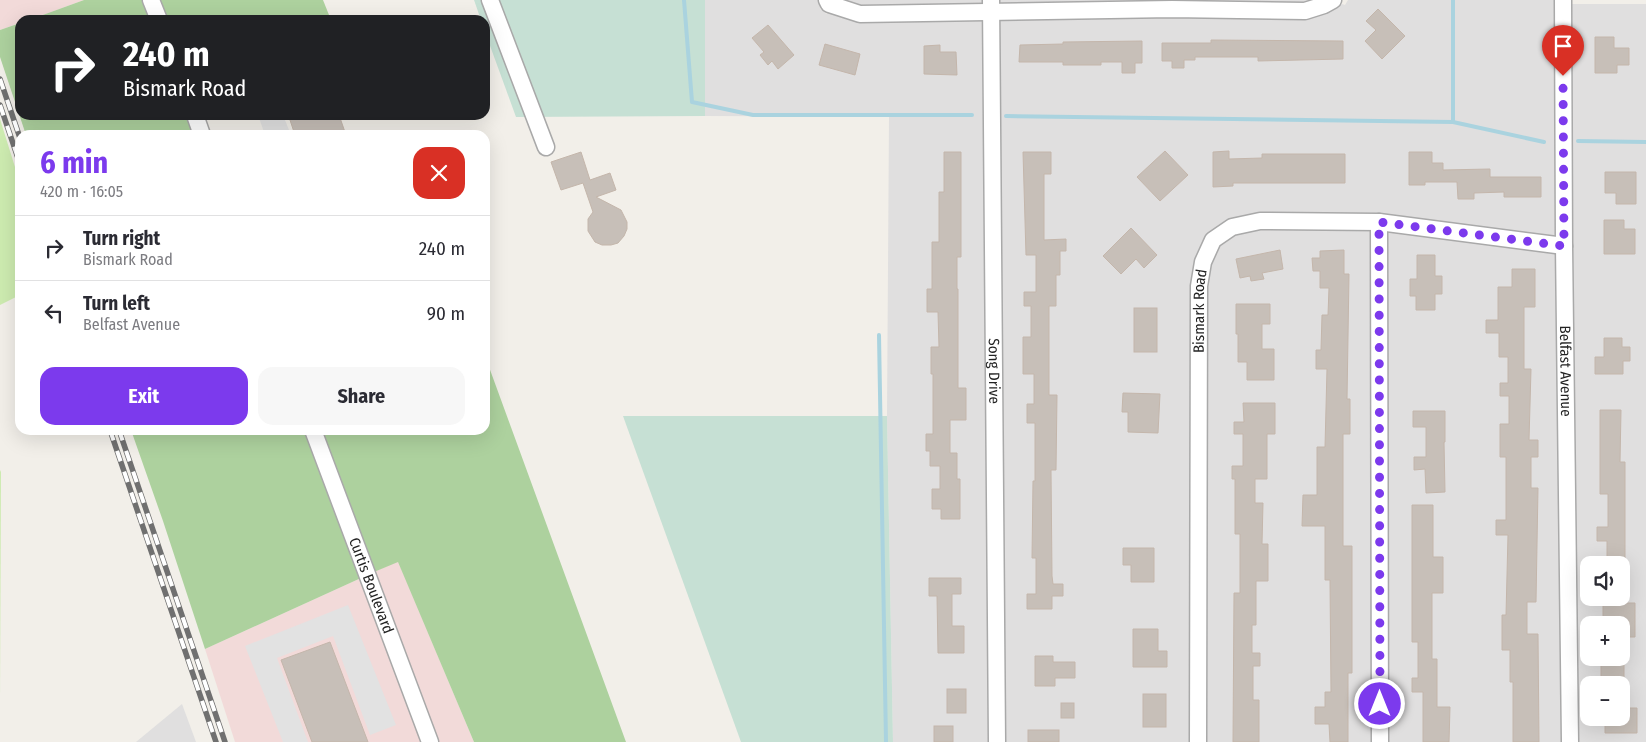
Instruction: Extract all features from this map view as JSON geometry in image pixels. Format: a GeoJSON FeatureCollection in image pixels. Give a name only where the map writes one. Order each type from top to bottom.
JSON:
{"type":"FeatureCollection","features":[{"type":"Feature","properties":{"kind":"street"},"geometry":{"type":"LineString","coordinates":[[151,0],[157,15]]}},
{"type":"Feature","properties":{"kind":"street"},"geometry":{"type":"LineString","coordinates":[[490,0],[546,147]]}},
{"type":"Feature","properties":{"kind":"street"},"geometry":{"type":"LineString","coordinates":[[828,2],[860,14],[991,6],[1172,5],[1305,11],[1333,0]]}},
{"type":"Feature","properties":{"kind":"street","name":"Belfast Avenue"},"geometry":{"type":"LineString","coordinates":[[1563,0],[1570,742]]}},
{"type":"Feature","properties":{"kind":"street","name":"Song Drive"},"geometry":{"type":"LineString","coordinates":[[991,6],[997,742]]}},
{"type":"Feature","properties":{"kind":"street","name":"Bismark Road"},"geometry":{"type":"LineString","coordinates":[[1198,742],[1199,286],[1203,262],[1213,240],[1232,227],[1260,221],[1379,222],[1564,246]]}},
{"type":"Feature","properties":{"kind":"street"},"geometry":{"type":"LineString","coordinates":[[1379,222],[1380,742]]}},
{"type":"Feature","properties":{"kind":"street","name":"Curtis Boulevard"},"geometry":{"type":"LineString","coordinates":[[315,435],[430,742]]}},
{"type":"Feature","properties":{"kind":"shaded area"},"geometry":{"type":"Polygon","coordinates":[[[0,0],[84,0],[43,15],[15,15],[15,25],[0,30],[0,0]]]}},
{"type":"Feature","properties":{"kind":"shaded area"},"geometry":{"type":"Polygon","coordinates":[[[705,0],[819,0],[821,4],[820,9],[824,10],[826,14],[830,12],[984,19],[990,742],[893,742],[887,416],[889,117],[705,116],[705,0]]]}},
{"type":"Feature","properties":{"kind":"shaded area"},"geometry":{"type":"Polygon","coordinates":[[[842,0],[984,0],[984,4],[861,6],[842,0]]]}},
{"type":"Feature","properties":{"kind":"shaded area"},"geometry":{"type":"Polygon","coordinates":[[[998,0],[1165,0],[1165,2],[998,4],[998,0]]]}},
{"type":"Feature","properties":{"kind":"shaded area"},"geometry":{"type":"Polygon","coordinates":[[[1179,0],[1315,0],[1304,3],[1179,2],[1179,0]]]}},
{"type":"Feature","properties":{"kind":"shaded area"},"geometry":{"type":"Polygon","coordinates":[[[1348,0],[1556,0],[1557,238],[1385,214],[1260,213],[1207,236],[1192,742],[1004,742],[998,19],[1325,13],[1342,4],[1345,5],[1348,0]]]}},
{"type":"Feature","properties":{"kind":"shaded area"},"geometry":{"type":"Polygon","coordinates":[[[1570,4],[1646,4],[1646,742],[1577,742],[1570,4]]]}},
{"type":"Feature","properties":{"kind":"shaded area"},"geometry":{"type":"Polygon","coordinates":[[[260,120],[285,120],[289,130],[263,130],[260,120]]]}},
{"type":"Feature","properties":{"kind":"shaded area"},"geometry":{"type":"Polygon","coordinates":[[[1261,229],[1372,229],[1373,742],[1205,742],[1206,287],[1209,265],[1218,245],[1234,234],[1261,229]]]}},
{"type":"Feature","properties":{"kind":"shaded area"},"geometry":{"type":"Polygon","coordinates":[[[1386,230],[1557,253],[1563,742],[1387,742],[1386,230]]]}},
{"type":"Feature","properties":{"kind":"shaded area"},"geometry":{"type":"Polygon","coordinates":[[[398,561],[474,742],[437,742],[374,572],[398,561]]]}},
{"type":"Feature","properties":{"kind":"shaded area"},"geometry":{"type":"Polygon","coordinates":[[[361,578],[423,742],[235,742],[205,649],[361,578]]]}},
{"type":"Feature","properties":{"kind":"shaded area"},"geometry":{"type":"Polygon","coordinates":[[[348,605],[396,725],[370,735],[333,636],[277,658],[308,742],[283,742],[245,646],[348,605]]]}},
{"type":"Feature","properties":{"kind":"shaded area"},"geometry":{"type":"Polygon","coordinates":[[[182,704],[196,742],[136,742],[182,704]]]}},
{"type":"Feature","properties":{"kind":"green space"},"geometry":{"type":"Polygon","coordinates":[[[84,0],[144,0],[150,15],[43,15],[84,0]]]}},
{"type":"Feature","properties":{"kind":"green space"},"geometry":{"type":"Polygon","coordinates":[[[159,0],[323,0],[329,15],[164,15],[159,0]]]}},
{"type":"Feature","properties":{"kind":"green space"},"geometry":{"type":"Polygon","coordinates":[[[474,0],[705,0],[705,116],[516,117],[490,46],[490,15],[479,15],[474,0]]]}},
{"type":"Feature","properties":{"kind":"green space"},"geometry":{"type":"Polygon","coordinates":[[[15,25],[15,102],[0,57],[0,30],[15,25]]]}},
{"type":"Feature","properties":{"kind":"green space"},"geometry":{"type":"Polygon","coordinates":[[[0,119],[15,167],[15,298],[0,305],[0,119]]]}},
{"type":"Feature","properties":{"kind":"green space"},"geometry":{"type":"Polygon","coordinates":[[[21,120],[189,120],[193,130],[24,130],[21,120]]]}},
{"type":"Feature","properties":{"kind":"green space"},"geometry":{"type":"Polygon","coordinates":[[[490,370],[626,742],[474,742],[398,562],[374,572],[322,435],[490,435],[490,370]]]}},
{"type":"Feature","properties":{"kind":"green space"},"geometry":{"type":"Polygon","coordinates":[[[623,416],[887,416],[893,742],[741,742],[623,416]]]}},
{"type":"Feature","properties":{"kind":"green space"},"geometry":{"type":"Polygon","coordinates":[[[133,435],[307,435],[361,578],[205,649],[133,435]]]}},
{"type":"Feature","properties":{"kind":"green space"},"geometry":{"type":"Polygon","coordinates":[[[0,470],[1,472],[0,700],[0,470]]]}},
{"type":"Feature","properties":{"kind":"building"},"geometry":{"type":"Polygon","coordinates":[[[1378,9],[1405,36],[1382,59],[1365,41],[1376,30],[1366,21],[1378,9]]]}},
{"type":"Feature","properties":{"kind":"building"},"geometry":{"type":"Polygon","coordinates":[[[768,25],[794,55],[778,69],[772,61],[768,65],[760,55],[764,52],[752,38],[768,25]]]}},
{"type":"Feature","properties":{"kind":"building"},"geometry":{"type":"Polygon","coordinates":[[[1595,37],[1614,37],[1614,48],[1629,48],[1629,65],[1617,65],[1617,73],[1595,73],[1595,37]]]}},
{"type":"Feature","properties":{"kind":"building"},"geometry":{"type":"Polygon","coordinates":[[[1211,40],[1343,41],[1343,59],[1258,61],[1258,57],[1195,57],[1195,60],[1184,60],[1184,68],[1172,68],[1172,61],[1162,61],[1162,43],[1211,43],[1211,40]]]}},
{"type":"Feature","properties":{"kind":"building"},"geometry":{"type":"Polygon","coordinates":[[[1142,41],[1142,63],[1135,63],[1135,73],[1122,73],[1122,62],[1101,62],[1101,65],[1063,65],[1063,62],[1019,62],[1020,45],[1063,44],[1063,42],[1142,41]]]}},
{"type":"Feature","properties":{"kind":"building"},"geometry":{"type":"Polygon","coordinates":[[[825,44],[860,54],[855,75],[819,65],[825,44]]]}},
{"type":"Feature","properties":{"kind":"building"},"geometry":{"type":"Polygon","coordinates":[[[940,45],[940,52],[956,52],[957,75],[924,74],[924,46],[940,45]]]}},
{"type":"Feature","properties":{"kind":"building"},"geometry":{"type":"Polygon","coordinates":[[[290,120],[341,120],[344,130],[293,130],[290,120]]]}},
{"type":"Feature","properties":{"kind":"building"},"geometry":{"type":"Polygon","coordinates":[[[1165,151],[1188,175],[1160,201],[1137,177],[1165,151]]]}},
{"type":"Feature","properties":{"kind":"building"},"geometry":{"type":"Polygon","coordinates":[[[1229,151],[1229,159],[1262,158],[1262,154],[1345,154],[1345,183],[1233,183],[1233,186],[1213,187],[1213,152],[1229,151]]]}},
{"type":"Feature","properties":{"kind":"building"},"geometry":{"type":"Polygon","coordinates":[[[581,152],[590,180],[610,173],[616,190],[596,197],[621,210],[627,222],[624,236],[618,243],[602,245],[595,242],[588,231],[588,219],[593,212],[583,183],[561,190],[551,162],[581,152]]]}},
{"type":"Feature","properties":{"kind":"building"},"geometry":{"type":"Polygon","coordinates":[[[944,152],[961,152],[961,257],[957,257],[958,388],[966,388],[966,420],[950,420],[950,453],[957,453],[957,479],[960,479],[960,519],[941,519],[941,509],[932,509],[932,489],[940,489],[940,466],[930,466],[930,451],[926,451],[926,434],[933,434],[931,347],[939,347],[938,312],[927,312],[927,289],[932,289],[932,242],[939,242],[939,192],[944,192],[944,152]]]}},
{"type":"Feature","properties":{"kind":"building"},"geometry":{"type":"Polygon","coordinates":[[[1023,152],[1051,152],[1051,174],[1044,174],[1044,240],[1066,239],[1066,251],[1060,251],[1060,275],[1056,275],[1056,306],[1049,306],[1049,395],[1057,395],[1056,470],[1051,470],[1052,576],[1053,584],[1063,584],[1063,596],[1052,596],[1052,609],[1027,609],[1027,594],[1036,594],[1036,558],[1032,558],[1035,423],[1027,423],[1027,404],[1034,404],[1034,374],[1023,374],[1023,337],[1031,337],[1031,306],[1024,306],[1024,292],[1036,292],[1036,255],[1026,255],[1023,152]]]}},
{"type":"Feature","properties":{"kind":"building"},"geometry":{"type":"Polygon","coordinates":[[[1409,152],[1432,152],[1432,163],[1443,163],[1443,170],[1490,169],[1490,177],[1541,177],[1541,197],[1504,197],[1504,192],[1474,193],[1474,199],[1458,199],[1457,182],[1425,182],[1425,185],[1409,185],[1409,152]]]}},
{"type":"Feature","properties":{"kind":"building"},"geometry":{"type":"Polygon","coordinates":[[[1605,172],[1636,172],[1636,204],[1616,204],[1616,193],[1605,193],[1605,172]]]}},
{"type":"Feature","properties":{"kind":"building"},"geometry":{"type":"Polygon","coordinates":[[[1604,220],[1624,220],[1624,229],[1635,229],[1635,254],[1604,254],[1604,220]]]}},
{"type":"Feature","properties":{"kind":"building"},"geometry":{"type":"Polygon","coordinates":[[[1131,228],[1157,255],[1144,268],[1136,259],[1121,274],[1103,256],[1131,228]]]}},
{"type":"Feature","properties":{"kind":"building"},"geometry":{"type":"Polygon","coordinates":[[[1280,250],[1283,269],[1262,273],[1264,279],[1251,281],[1250,276],[1240,278],[1236,259],[1280,250]]]}},
{"type":"Feature","properties":{"kind":"building"},"geometry":{"type":"Polygon","coordinates":[[[1344,250],[1344,274],[1349,274],[1347,399],[1350,399],[1350,434],[1343,434],[1343,546],[1352,546],[1352,673],[1348,673],[1348,742],[1330,742],[1329,724],[1315,724],[1315,707],[1325,707],[1325,692],[1331,692],[1330,580],[1325,580],[1325,526],[1302,526],[1303,495],[1317,495],[1317,447],[1325,447],[1327,369],[1316,369],[1316,350],[1321,350],[1322,315],[1328,315],[1329,288],[1320,288],[1320,271],[1313,271],[1312,258],[1320,258],[1320,251],[1344,250]]]}},
{"type":"Feature","properties":{"kind":"building"},"geometry":{"type":"Polygon","coordinates":[[[1417,255],[1435,255],[1435,276],[1442,276],[1442,294],[1435,294],[1435,310],[1416,310],[1416,296],[1410,296],[1410,279],[1417,279],[1417,255]]]}},
{"type":"Feature","properties":{"kind":"building"},"geometry":{"type":"Polygon","coordinates":[[[1512,269],[1535,269],[1535,307],[1524,307],[1524,369],[1531,369],[1529,440],[1538,440],[1538,457],[1531,457],[1531,488],[1538,488],[1536,602],[1527,602],[1527,634],[1538,634],[1539,742],[1513,742],[1513,682],[1510,682],[1510,650],[1502,650],[1502,615],[1506,615],[1508,535],[1496,535],[1496,520],[1506,520],[1506,457],[1500,457],[1500,424],[1509,424],[1509,396],[1500,396],[1500,383],[1508,383],[1508,357],[1499,357],[1499,333],[1486,333],[1486,320],[1498,320],[1498,287],[1512,287],[1512,269]]]}},
{"type":"Feature","properties":{"kind":"building"},"geometry":{"type":"Polygon","coordinates":[[[1236,304],[1270,304],[1270,324],[1262,324],[1262,349],[1274,349],[1274,380],[1247,380],[1247,362],[1238,362],[1236,304]]]}},
{"type":"Feature","properties":{"kind":"building"},"geometry":{"type":"Polygon","coordinates":[[[1134,308],[1157,308],[1157,352],[1134,352],[1134,308]]]}},
{"type":"Feature","properties":{"kind":"building"},"geometry":{"type":"Polygon","coordinates":[[[1604,338],[1622,338],[1622,347],[1630,347],[1630,361],[1623,361],[1623,374],[1595,374],[1595,357],[1604,357],[1604,338]]]}},
{"type":"Feature","properties":{"kind":"building"},"geometry":{"type":"Polygon","coordinates":[[[1123,393],[1160,394],[1158,433],[1128,432],[1128,412],[1122,412],[1123,393]]]}},
{"type":"Feature","properties":{"kind":"building"},"geometry":{"type":"Polygon","coordinates":[[[1243,403],[1275,403],[1275,434],[1267,434],[1267,479],[1255,479],[1255,503],[1263,503],[1262,544],[1268,544],[1268,581],[1256,581],[1256,625],[1252,625],[1252,653],[1260,653],[1260,666],[1253,666],[1253,700],[1259,700],[1259,742],[1233,742],[1234,593],[1240,593],[1240,534],[1235,534],[1235,479],[1232,479],[1232,466],[1243,466],[1243,434],[1234,434],[1234,422],[1244,422],[1243,403]]]}},
{"type":"Feature","properties":{"kind":"building"},"geometry":{"type":"Polygon","coordinates":[[[1600,410],[1621,410],[1620,462],[1625,462],[1625,556],[1607,556],[1607,541],[1597,541],[1597,527],[1608,527],[1608,494],[1600,494],[1600,410]]]}},
{"type":"Feature","properties":{"kind":"building"},"geometry":{"type":"Polygon","coordinates":[[[1413,411],[1445,411],[1445,492],[1426,493],[1425,469],[1414,470],[1414,457],[1426,457],[1426,427],[1413,427],[1413,411]]]}},
{"type":"Feature","properties":{"kind":"building"},"geometry":{"type":"Polygon","coordinates":[[[1412,505],[1433,505],[1433,557],[1443,557],[1443,593],[1432,593],[1432,659],[1437,659],[1437,707],[1450,707],[1449,742],[1423,742],[1423,692],[1412,692],[1412,678],[1418,678],[1418,642],[1412,642],[1412,505]]]}},
{"type":"Feature","properties":{"kind":"building"},"geometry":{"type":"Polygon","coordinates":[[[1123,548],[1154,548],[1154,582],[1131,582],[1131,565],[1123,565],[1123,548]]]}},
{"type":"Feature","properties":{"kind":"building"},"geometry":{"type":"Polygon","coordinates":[[[929,578],[961,578],[961,594],[952,594],[952,626],[964,626],[964,653],[938,653],[937,596],[929,596],[929,578]]]}},
{"type":"Feature","properties":{"kind":"building"},"geometry":{"type":"Polygon","coordinates":[[[1630,603],[1635,603],[1635,637],[1630,637],[1630,616],[1603,616],[1603,606],[1630,606],[1630,603]]]}},
{"type":"Feature","properties":{"kind":"building"},"geometry":{"type":"Polygon","coordinates":[[[1133,629],[1158,629],[1158,651],[1167,651],[1167,667],[1133,667],[1133,629]]]}},
{"type":"Feature","properties":{"kind":"building"},"geometry":{"type":"Polygon","coordinates":[[[330,642],[368,742],[312,742],[281,660],[330,642]]]}},
{"type":"Feature","properties":{"kind":"building"},"geometry":{"type":"Polygon","coordinates":[[[1035,656],[1053,656],[1053,662],[1075,662],[1075,678],[1055,678],[1055,686],[1035,686],[1035,656]]]}},
{"type":"Feature","properties":{"kind":"building"},"geometry":{"type":"Polygon","coordinates":[[[1601,666],[1624,666],[1624,676],[1601,676],[1601,666]]]}},
{"type":"Feature","properties":{"kind":"building"},"geometry":{"type":"Polygon","coordinates":[[[947,689],[966,689],[966,713],[947,713],[947,689]]]}},
{"type":"Feature","properties":{"kind":"building"},"geometry":{"type":"Polygon","coordinates":[[[1143,694],[1166,694],[1166,727],[1143,727],[1143,694]]]}},
{"type":"Feature","properties":{"kind":"building"},"geometry":{"type":"Polygon","coordinates":[[[1061,703],[1074,703],[1074,718],[1061,718],[1061,703]]]}},
{"type":"Feature","properties":{"kind":"building"},"geometry":{"type":"Polygon","coordinates":[[[1630,708],[1637,708],[1637,733],[1605,733],[1605,726],[1630,726],[1630,708]]]}},
{"type":"Feature","properties":{"kind":"building"},"geometry":{"type":"Polygon","coordinates":[[[934,726],[953,726],[953,742],[934,742],[934,726]]]}},
{"type":"Feature","properties":{"kind":"building"},"geometry":{"type":"Polygon","coordinates":[[[1028,730],[1059,730],[1059,742],[1028,742],[1028,730]]]}},
{"type":"Feature","properties":{"kind":"waterway"},"geometry":{"type":"LineString","coordinates":[[684,0],[692,102],[753,115],[972,115]]}},
{"type":"Feature","properties":{"kind":"waterway"},"geometry":{"type":"LineString","coordinates":[[1453,0],[1453,122]]}},
{"type":"Feature","properties":{"kind":"waterway"},"geometry":{"type":"LineString","coordinates":[[1006,116],[1453,122],[1544,142]]}},
{"type":"Feature","properties":{"kind":"waterway"},"geometry":{"type":"LineString","coordinates":[[1578,141],[1646,142]]}},
{"type":"Feature","properties":{"kind":"waterway"},"geometry":{"type":"LineString","coordinates":[[879,335],[886,742]]}},
{"type":"Feature","properties":{"kind":"railway"},"geometry":{"type":"LineString","coordinates":[[0,79],[17,130]]}},
{"type":"Feature","properties":{"kind":"railway"},"geometry":{"type":"LineString","coordinates":[[0,105],[15,149]]}},
{"type":"Feature","properties":{"kind":"railway"},"geometry":{"type":"LineString","coordinates":[[112,435],[216,742]]}},
{"type":"Feature","properties":{"kind":"railway"},"geometry":{"type":"LineString","coordinates":[[121,435],[225,742]]}},
{"type":"Feature","properties":{"kind":"route"},"geometry":{"type":"LineString","coordinates":[[1380,704],[1379,222],[1564,246],[1563,76]]}}]}
